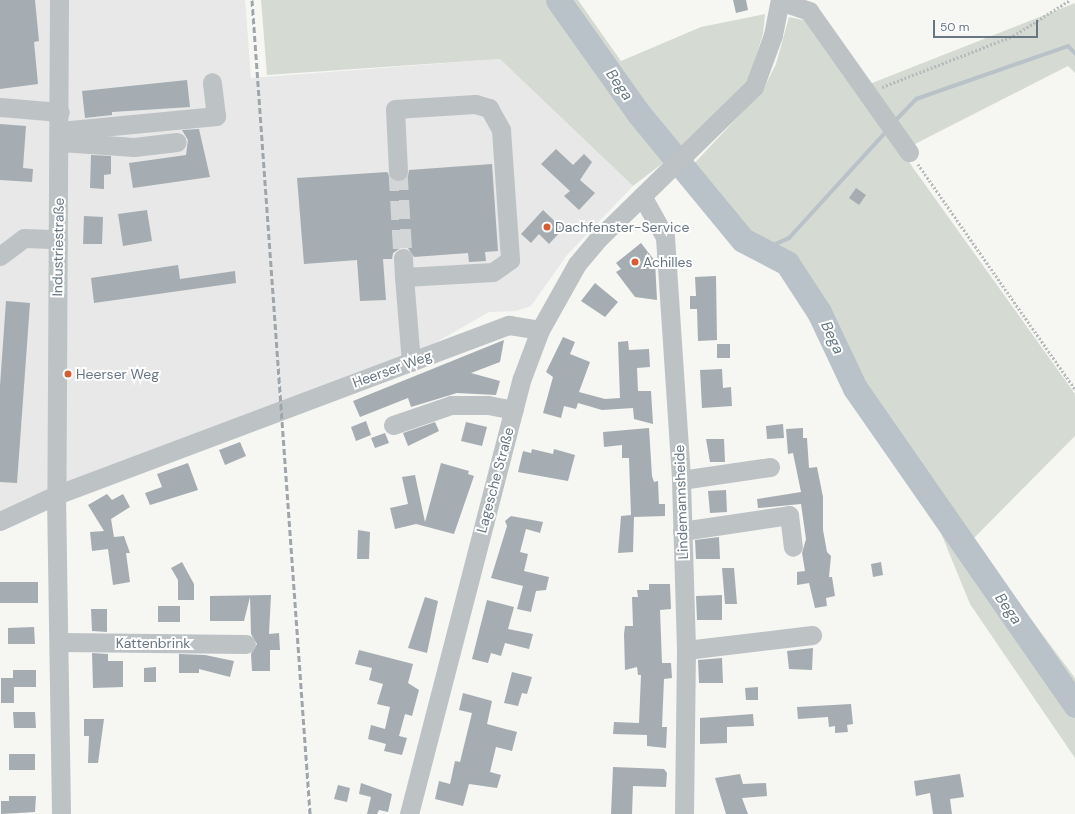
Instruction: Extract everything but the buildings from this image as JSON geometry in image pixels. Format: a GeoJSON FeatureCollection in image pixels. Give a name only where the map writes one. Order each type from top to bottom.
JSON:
{"type":"FeatureCollection","features":[{"type":"Feature","properties":{"kind":"street","name":"Industriestraße"},"geometry":{"type":"LineString","coordinates":[[56,495],[60,137],[58,0]]}},
{"type":"Feature","properties":{"kind":"street"},"geometry":{"type":"LineString","coordinates":[[780,0],[809,11],[909,152]]}},
{"type":"Feature","properties":{"kind":"street","name":"Lagesche Straße"},"geometry":{"type":"LineString","coordinates":[[409,814],[514,410],[540,330],[577,264],[642,196],[693,149],[754,87],[773,35],[780,0]]}},
{"type":"Feature","properties":{"kind":"street"},"geometry":{"type":"LineString","coordinates":[[60,137],[216,116],[212,82]]}},
{"type":"Feature","properties":{"kind":"street"},"geometry":{"type":"LineString","coordinates":[[398,171],[395,109],[475,104],[489,108],[501,130],[510,260],[493,272],[404,277]]}},
{"type":"Feature","properties":{"kind":"street"},"geometry":{"type":"LineString","coordinates":[[0,107],[60,112]]}},
{"type":"Feature","properties":{"kind":"street"},"geometry":{"type":"LineString","coordinates":[[60,137],[134,147],[177,142]]}},
{"type":"Feature","properties":{"kind":"street","name":"Lindemannsheide"},"geometry":{"type":"LineString","coordinates":[[642,196],[665,237],[681,480],[686,650],[684,814]]}},
{"type":"Feature","properties":{"kind":"street"},"geometry":{"type":"LineString","coordinates":[[4,248],[24,238],[58,239]]}},
{"type":"Feature","properties":{"kind":"street"},"geometry":{"type":"LineString","coordinates":[[403,258],[411,362]]}},
{"type":"Feature","properties":{"kind":"street","name":"Heerser Weg"},"geometry":{"type":"LineString","coordinates":[[0,521],[56,495],[509,325],[540,330]]}},
{"type":"Feature","properties":{"kind":"street"},"geometry":{"type":"LineString","coordinates":[[393,425],[451,405],[488,405],[514,410]]}},
{"type":"Feature","properties":{"kind":"street"},"geometry":{"type":"LineString","coordinates":[[681,480],[770,467]]}},
{"type":"Feature","properties":{"kind":"street"},"geometry":{"type":"LineString","coordinates":[[56,495],[61,642],[61,814]]}},
{"type":"Feature","properties":{"kind":"street"},"geometry":{"type":"LineString","coordinates":[[682,531],[789,516],[793,547]]}},
{"type":"Feature","properties":{"kind":"street"},"geometry":{"type":"LineString","coordinates":[[686,650],[812,635]]}},
{"type":"Feature","properties":{"kind":"street","name":"Kattenbrink"},"geometry":{"type":"LineString","coordinates":[[61,642],[246,644]]}},
{"type":"Feature","properties":{"kind":"path"},"geometry":{"type":"LineString","coordinates":[[867,93],[1013,36],[1070,0]]}},
{"type":"Feature","properties":{"kind":"path"},"geometry":{"type":"LineString","coordinates":[[909,152],[1075,389]]}},
{"type":"Feature","properties":{"kind":"shaded area"},"geometry":{"type":"Polygon","coordinates":[[[0,0],[245,0],[251,78],[500,59],[633,186],[567,255],[531,306],[516,311],[489,312],[426,348],[0,514],[0,0]]]}},
{"type":"Feature","properties":{"kind":"shaded area"},"geometry":{"type":"Polygon","coordinates":[[[261,0],[578,0],[621,61],[701,27],[765,14],[763,34],[748,81],[689,143],[633,186],[500,59],[267,75],[261,0]]]}},
{"type":"Feature","properties":{"kind":"shaded area"},"geometry":{"type":"Polygon","coordinates":[[[1075,3],[1075,73],[1068,66],[911,146],[867,85],[1075,3]]]}},
{"type":"Feature","properties":{"kind":"shaded area"},"geometry":{"type":"Polygon","coordinates":[[[789,17],[808,21],[1075,394],[1075,436],[972,540],[1075,678],[1075,758],[970,604],[934,516],[971,539],[858,383],[824,307],[791,257],[746,232],[690,168],[763,90],[776,64],[789,17]]]}},
{"type":"Feature","properties":{"kind":"waterway","name":"Bega"},"geometry":{"type":"LineString","coordinates":[[558,0],[639,114],[743,240],[787,263],[819,312],[855,388],[1075,705]]}},
{"type":"Feature","properties":{"kind":"waterway"},"geometry":{"type":"LineString","coordinates":[[895,121],[916,99],[1068,46],[1075,53]]}},
{"type":"Feature","properties":{"kind":"waterway"},"geometry":{"type":"LineString","coordinates":[[762,250],[789,238],[884,134]]}},
{"type":"Feature","properties":{"kind":"tunnel"},"geometry":{"type":"LineString","coordinates":[[398,171],[403,258]]}},
{"type":"Feature","properties":{"kind":"railway"},"geometry":{"type":"LineString","coordinates":[[252,0],[310,814]]}},
{"type":"Feature","properties":{"kind":"place","name":"Dachfenster-Service"},"geometry":{"type":"Point","coordinates":[547,227]}},
{"type":"Feature","properties":{"kind":"place","name":"Achilles"},"geometry":{"type":"Point","coordinates":[635,262]}},
{"type":"Feature","properties":{"kind":"place","name":"Heerser Weg"},"geometry":{"type":"Point","coordinates":[68,374]}}]}
